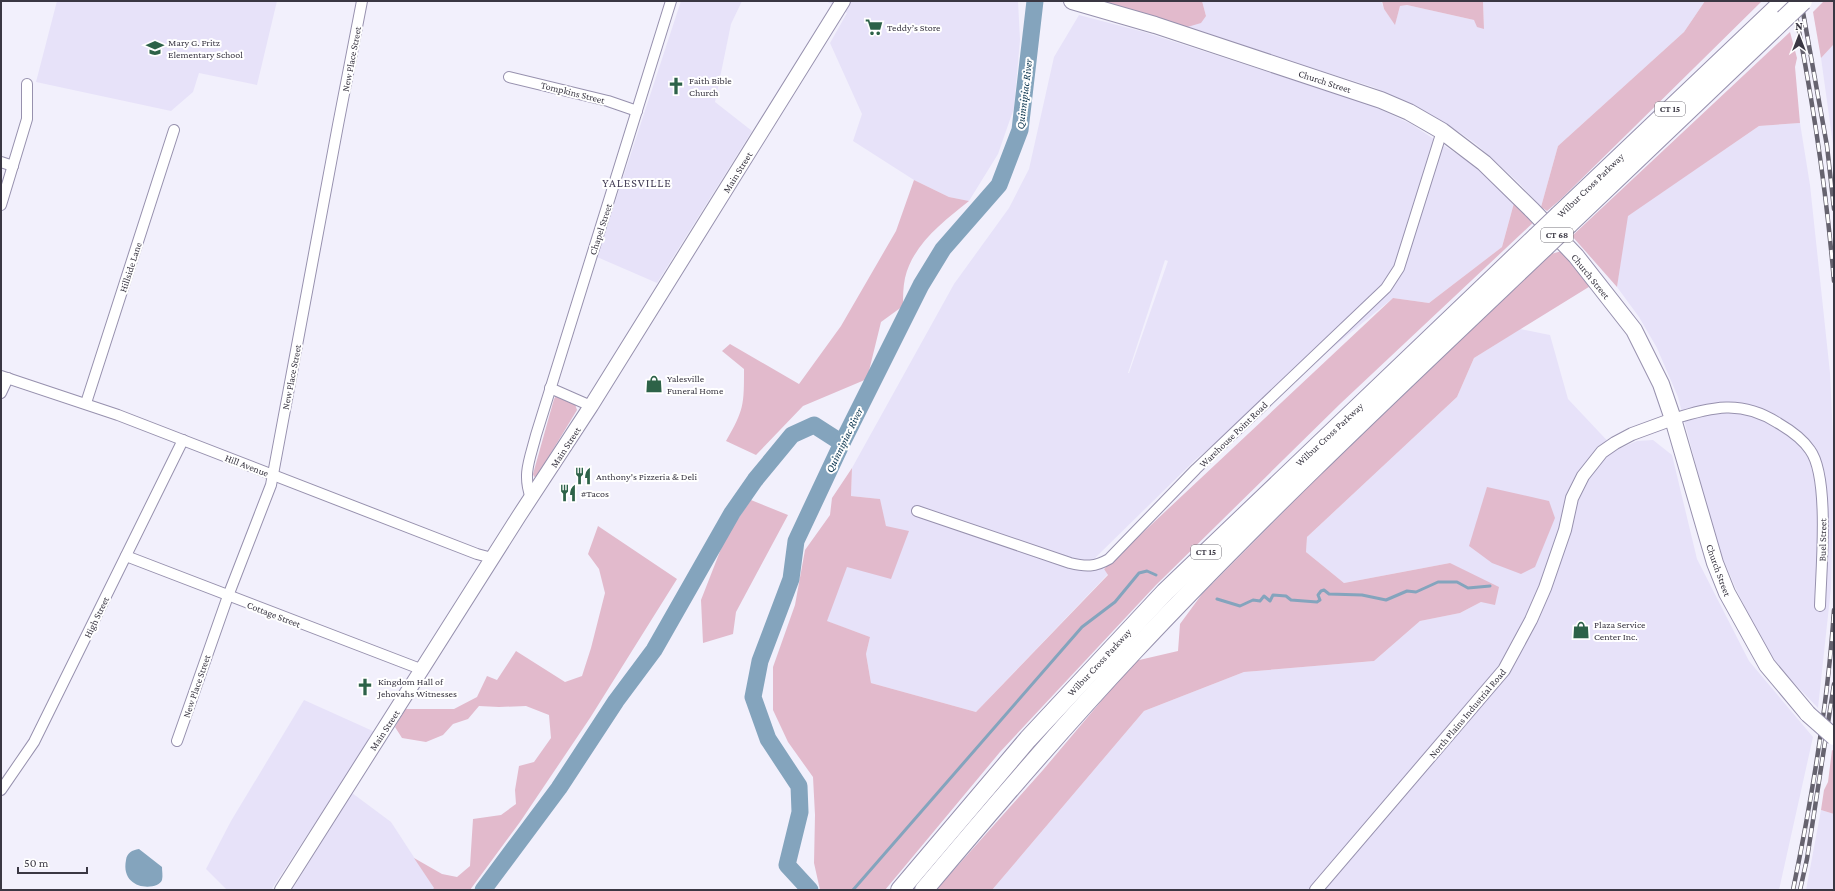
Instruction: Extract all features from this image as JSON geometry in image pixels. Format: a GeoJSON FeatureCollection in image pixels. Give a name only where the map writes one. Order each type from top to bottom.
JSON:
{"type":"FeatureCollection","features":[{"type":"Feature","properties":{"kind":"highway","name":"Wilbur Cross Parkway"},"geometry":{"type":"LineString","coordinates":[[1564,219],[1719,63],[1781,6],[1804,1]]}},
{"type":"Feature","properties":{"kind":"highway","name":"Wilbur Cross Parkway"},"geometry":{"type":"LineString","coordinates":[[900,890],[1028,739],[1165,592],[1540,242],[1781,6]]}},
{"type":"Feature","properties":{"kind":"highway","name":"Wilbur Cross Parkway"},"geometry":{"type":"LineString","coordinates":[[924,890],[1049,745],[1183,600],[1540,242]]}},
{"type":"Feature","properties":{"kind":"main road","name":"Main Street"},"geometry":{"type":"LineString","coordinates":[[282,890],[423,670],[492,558],[591,406],[843,1]]}},
{"type":"Feature","properties":{"kind":"main road","name":"Church Street"},"geometry":{"type":"LineString","coordinates":[[1072,1],[1155,26],[1381,100],[1409,112],[1442,131],[1484,163],[1517,194],[1555,233],[1597,282],[1634,330],[1661,384],[1715,563],[1727,593],[1767,665],[1808,714],[1834,737]]}},
{"type":"Feature","properties":{"kind":"street","name":"New Place Street"},"geometry":{"type":"LineString","coordinates":[[177,741],[228,596],[274,475],[362,1]]}},
{"type":"Feature","properties":{"kind":"street","name":"Chapel Street"},"geometry":{"type":"LineString","coordinates":[[531,498],[526,486],[526,474],[550,388],[671,1]]}},
{"type":"Feature","properties":{"kind":"street","name":"Tompkins Street"},"geometry":{"type":"LineString","coordinates":[[509,77],[608,101],[637,111]]}},
{"type":"Feature","properties":{"kind":"street"},"geometry":{"type":"LineString","coordinates":[[1,205],[27,119],[27,84]]}},
{"type":"Feature","properties":{"kind":"street","name":"Hillside Lane"},"geometry":{"type":"LineString","coordinates":[[86,403],[174,130]]}},
{"type":"Feature","properties":{"kind":"street","name":"Warehouse Point Road"},"geometry":{"type":"LineString","coordinates":[[917,511],[1070,563],[1086,567],[1099,564],[1109,559],[1196,469],[1386,288],[1399,268],[1442,131]]}},
{"type":"Feature","properties":{"kind":"street"},"geometry":{"type":"LineString","coordinates":[[1,162],[13,166]]}},
{"type":"Feature","properties":{"kind":"street","name":"Hill Avenue"},"geometry":{"type":"LineString","coordinates":[[5,377],[86,403],[477,554],[492,558]]}},
{"type":"Feature","properties":{"kind":"street"},"geometry":{"type":"LineString","coordinates":[[1,393],[5,377]]}},
{"type":"Feature","properties":{"kind":"street"},"geometry":{"type":"LineString","coordinates":[[550,388],[591,406]]}},
{"type":"Feature","properties":{"kind":"street","name":"Buel Street"},"geometry":{"type":"LineString","coordinates":[[1673,420],[1700,411],[1720,407],[1739,408],[1759,413],[1783,426],[1805,443],[1815,458],[1820,475],[1822,498],[1820,606]]}},
{"type":"Feature","properties":{"kind":"street","name":"North Plains Industrial Road"},"geometry":{"type":"LineString","coordinates":[[1316,890],[1504,670],[1531,620],[1542,594],[1565,530],[1572,498],[1583,476],[1602,452],[1615,443],[1632,434],[1673,420]]}},
{"type":"Feature","properties":{"kind":"street","name":"High Street"},"geometry":{"type":"LineString","coordinates":[[1,790],[34,742],[183,440]]}},
{"type":"Feature","properties":{"kind":"street","name":"Cottage Street"},"geometry":{"type":"LineString","coordinates":[[126,556],[423,670]]}},
{"type":"Feature","properties":{"kind":"shaded area","name":"Mary G. Fritz Elementary School"},"geometry":{"type":"Polygon","coordinates":[[[57,1],[277,1],[257,85],[199,73],[193,92],[171,111],[36,82],[57,1]]]}},
{"type":"Feature","properties":{"kind":"shaded area"},"geometry":{"type":"Polygon","coordinates":[[[681,1],[742,1],[731,24],[715,102],[752,131],[657,283],[597,257],[681,1]]]}},
{"type":"Feature","properties":{"kind":"shaded area"},"geometry":{"type":"Polygon","coordinates":[[[826,1],[1018,1],[1020,40],[1014,108],[998,154],[969,201],[949,197],[914,180],[853,141],[862,114],[830,43],[847,13],[826,1]]]}},
{"type":"Feature","properties":{"kind":"shaded area"},"geometry":{"type":"Polygon","coordinates":[[[1103,1],[1202,1],[1206,16],[1201,23],[1184,28],[1103,1]]]}},
{"type":"Feature","properties":{"kind":"shaded area"},"geometry":{"type":"Polygon","coordinates":[[[1202,1],[1381,1],[1384,9],[1395,24],[1400,6],[1407,5],[1474,20],[1484,29],[1483,1],[1705,1],[1684,32],[1558,146],[1541,207],[1519,183],[1476,144],[1459,132],[1402,101],[1373,87],[1184,28],[1206,16],[1202,1]]]}},
{"type":"Feature","properties":{"kind":"shaded area"},"geometry":{"type":"Polygon","coordinates":[[[1382,1],[1483,1],[1484,29],[1477,27],[1474,20],[1407,5],[1400,6],[1395,25],[1384,9],[1382,1]]]}},
{"type":"Feature","properties":{"kind":"shaded area"},"geometry":{"type":"Polygon","coordinates":[[[1705,1],[1762,1],[1561,199],[1547,211],[1541,207],[1558,146],[1684,32],[1705,1]]]}},
{"type":"Feature","properties":{"kind":"shaded area"},"geometry":{"type":"Polygon","coordinates":[[[1824,1],[1834,1],[1834,44],[1821,58],[1813,12],[1824,1]]]}},
{"type":"Feature","properties":{"kind":"shaded area"},"geometry":{"type":"Polygon","coordinates":[[[1079,15],[1144,32],[1373,106],[1411,124],[1475,166],[1514,203],[1502,247],[1429,303],[1393,298],[1195,460],[1095,558],[1108,574],[976,712],[871,683],[866,654],[870,637],[826,621],[847,566],[891,578],[886,526],[879,499],[851,496],[852,468],[954,284],[1009,208],[1029,169],[1054,57],[1079,15]],[[1165,260],[1128,373],[1129,373],[1168,261],[1165,260]]]}},
{"type":"Feature","properties":{"kind":"shaded area"},"geometry":{"type":"Polygon","coordinates":[[[1790,32],[1797,58],[1795,67],[1800,123],[1759,126],[1628,216],[1617,287],[1572,236],[1790,32]]]}},
{"type":"Feature","properties":{"kind":"shaded area"},"geometry":{"type":"Polygon","coordinates":[[[1834,44],[1834,152],[1821,58],[1834,44]]]}},
{"type":"Feature","properties":{"kind":"shaded area"},"geometry":{"type":"Polygon","coordinates":[[[1800,123],[1810,185],[1830,373],[1834,459],[1831,588],[1818,708],[1791,680],[1765,648],[1736,589],[1716,542],[1678,397],[1657,348],[1639,317],[1617,287],[1627,216],[1759,126],[1800,123]]]}},
{"type":"Feature","properties":{"kind":"shaded area"},"geometry":{"type":"Polygon","coordinates":[[[914,180],[949,197],[969,201],[930,235],[915,255],[905,278],[903,288],[903,306],[881,322],[867,379],[803,406],[756,455],[726,441],[742,407],[744,369],[722,351],[730,344],[799,384],[841,326],[896,231],[914,180]]]}},
{"type":"Feature","properties":{"kind":"shaded area"},"geometry":{"type":"Polygon","coordinates":[[[1514,203],[1537,219],[1340,404],[1156,585],[1000,752],[885,890],[820,890],[814,863],[815,815],[813,777],[788,742],[773,710],[773,667],[795,605],[805,550],[830,515],[832,498],[852,468],[851,496],[880,499],[886,526],[909,531],[891,579],[847,567],[827,621],[870,637],[866,654],[871,683],[976,712],[1108,575],[1104,569],[1393,298],[1429,303],[1502,247],[1514,203]]]}},
{"type":"Feature","properties":{"kind":"shaded area"},"geometry":{"type":"Polygon","coordinates":[[[1562,251],[1592,285],[1474,358],[1457,397],[1307,537],[1306,552],[1344,583],[1450,563],[1499,587],[1495,605],[1481,602],[1460,613],[1420,621],[1374,661],[1244,672],[1144,711],[992,890],[936,890],[1043,770],[1135,661],[1178,651],[1180,624],[1202,594],[1333,462],[1551,254],[1562,251]]]}},
{"type":"Feature","properties":{"kind":"shaded area"},"geometry":{"type":"Polygon","coordinates":[[[1520,329],[1550,335],[1568,399],[1616,450],[1637,441],[1653,440],[1672,455],[1697,559],[1749,661],[1813,737],[1779,890],[992,890],[1144,711],[1244,672],[1374,661],[1420,621],[1460,613],[1481,602],[1450,563],[1344,583],[1306,552],[1307,537],[1457,397],[1474,358],[1520,329]]]}},
{"type":"Feature","properties":{"kind":"shaded area"},"geometry":{"type":"Polygon","coordinates":[[[556,396],[575,404],[577,410],[537,476],[534,477],[533,474],[556,396]]]}},
{"type":"Feature","properties":{"kind":"shaded area"},"geometry":{"type":"Polygon","coordinates":[[[1487,487],[1549,501],[1555,518],[1535,567],[1521,574],[1492,563],[1469,546],[1487,487]]]}},
{"type":"Feature","properties":{"kind":"shaded area"},"geometry":{"type":"Polygon","coordinates":[[[751,500],[788,515],[736,612],[733,634],[703,643],[701,600],[726,536],[751,500]]]}},
{"type":"Feature","properties":{"kind":"shaded area"},"geometry":{"type":"Polygon","coordinates":[[[598,526],[677,579],[590,718],[520,822],[470,890],[432,890],[434,888],[414,858],[442,874],[457,877],[470,866],[473,819],[501,815],[516,804],[515,790],[519,766],[534,762],[551,738],[549,715],[526,706],[479,706],[468,719],[453,724],[443,735],[426,742],[402,738],[395,727],[405,709],[454,709],[477,697],[487,676],[497,680],[516,651],[565,682],[582,676],[605,593],[599,569],[588,554],[598,526]]]}},
{"type":"Feature","properties":{"kind":"shaded area"},"geometry":{"type":"Polygon","coordinates":[[[304,700],[375,732],[271,890],[227,890],[206,869],[231,821],[304,700]]]}},
{"type":"Feature","properties":{"kind":"shaded area"},"geometry":{"type":"Polygon","coordinates":[[[1832,750],[1834,751],[1834,814],[1821,810],[1824,790],[1828,782],[1832,750]]]}},
{"type":"Feature","properties":{"kind":"shaded area"},"geometry":{"type":"Polygon","coordinates":[[[352,793],[391,822],[434,888],[432,890],[292,890],[352,793]]]}},
{"type":"Feature","properties":{"kind":"shaded area"},"geometry":{"type":"Polygon","coordinates":[[[1821,810],[1834,814],[1834,890],[1806,890],[1821,810]]]}},
{"type":"Feature","properties":{"kind":"water"},"geometry":{"type":"Polygon","coordinates":[[[139,849],[162,867],[162,880],[159,884],[147,887],[140,886],[129,878],[126,870],[127,855],[134,850],[139,849]]]}},
{"type":"Feature","properties":{"kind":"waterway","name":"Quinnipiac River"},"geometry":{"type":"LineString","coordinates":[[810,890],[787,865],[800,812],[799,786],[768,739],[753,697],[760,661],[791,579],[796,541],[842,443],[921,285],[943,249],[999,185],[1020,130],[1035,1]]}},
{"type":"Feature","properties":{"kind":"waterway"},"geometry":{"type":"LineString","coordinates":[[483,890],[559,788],[616,701],[654,650],[732,513],[755,480],[792,435],[814,425],[842,443]]}},
{"type":"Feature","properties":{"kind":"waterway"},"geometry":{"type":"LineString","coordinates":[[853,890],[1082,627],[1115,602],[1139,573],[1147,571],[1156,575]]}},
{"type":"Feature","properties":{"kind":"waterway"},"geometry":{"type":"LineString","coordinates":[[1217,599],[1240,606],[1253,600],[1260,601],[1264,596],[1270,601],[1273,595],[1286,596],[1291,600],[1317,602],[1320,600],[1318,595],[1324,590],[1329,594],[1362,595],[1386,600],[1407,591],[1416,592],[1438,582],[1457,582],[1468,588],[1490,586]]}},
{"type":"Feature","properties":{"kind":"railway"},"geometry":{"type":"LineString","coordinates":[[1793,1],[1818,141],[1834,281]]}},
{"type":"Feature","properties":{"kind":"railway"},"geometry":{"type":"LineString","coordinates":[[1801,1],[1827,146],[1834,209]]}},
{"type":"Feature","properties":{"kind":"railway"},"geometry":{"type":"LineString","coordinates":[[1793,890],[1807,821],[1818,751],[1828,680],[1834,610]]}},
{"type":"Feature","properties":{"kind":"railway"},"geometry":{"type":"LineString","coordinates":[[1800,890],[1807,859],[1834,684]]}},
{"type":"Feature","properties":{"kind":"place","name":"Teddy’s Store"},"geometry":{"type":"Point","coordinates":[874,27]}},
{"type":"Feature","properties":{"kind":"place","name":"Mary G. Fritz Elementary School"},"geometry":{"type":"Point","coordinates":[155,48]}},
{"type":"Feature","properties":{"kind":"place","name":"Faith Bible Church"},"geometry":{"type":"Point","coordinates":[676,86]}},
{"type":"Feature","properties":{"kind":"place","name":"Yalesville Funeral Home"},"geometry":{"type":"Point","coordinates":[654,384]}},
{"type":"Feature","properties":{"kind":"place","name":"Anthony's Pizzeria & Deli"},"geometry":{"type":"Point","coordinates":[583,476]}},
{"type":"Feature","properties":{"kind":"place","name":"#Tacos"},"geometry":{"type":"Point","coordinates":[568,493]}},
{"type":"Feature","properties":{"kind":"place","name":"Plaza Service Center Inc."},"geometry":{"type":"Point","coordinates":[1581,630]}},
{"type":"Feature","properties":{"kind":"place","name":"Kingdom Hall of Jehovahs Witnesses"},"geometry":{"type":"Point","coordinates":[365,687]}},
{"type":"Feature","properties":{"kind":"district","name":"YALESVILLE"},"geometry":{"type":"Point","coordinates":[637,183]}}]}
